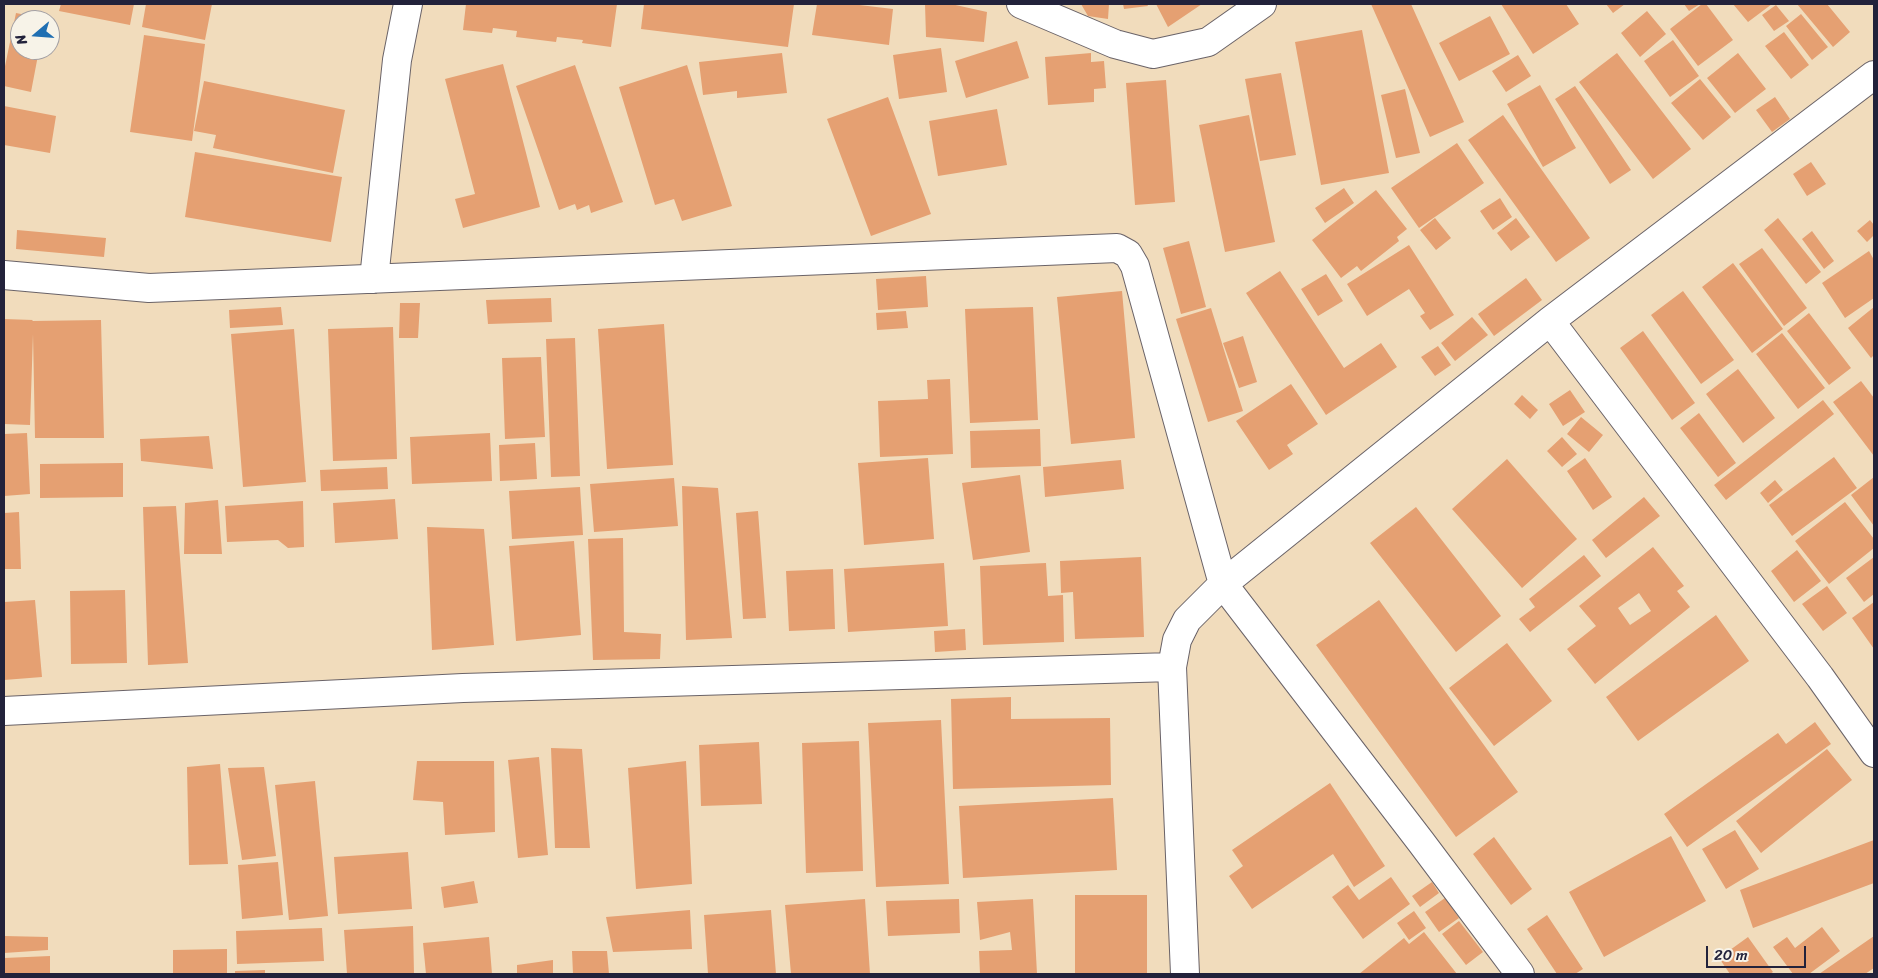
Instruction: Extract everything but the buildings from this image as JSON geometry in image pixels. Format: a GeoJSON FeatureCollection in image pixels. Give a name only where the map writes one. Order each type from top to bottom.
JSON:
{"type":"FeatureCollection","features":[{"type":"Feature","properties":{"kind":"street"},"geometry":{"type":"LineString","coordinates":[[374,279],[397,60],[408,4]]}},
{"type":"Feature","properties":{"kind":"street"},"geometry":{"type":"LineString","coordinates":[[1021,4],[1115,44],[1153,54],[1208,42],[1262,4]]}},
{"type":"Feature","properties":{"kind":"street"},"geometry":{"type":"LineString","coordinates":[[1185,974],[1172,667],[1178,640],[1187,620],[1223,584],[1550,320],[1874,76]]}},
{"type":"Feature","properties":{"kind":"street"},"geometry":{"type":"LineString","coordinates":[[4,275],[149,288],[1117,248],[1128,254],[1135,266],[1223,584],[1520,974]]}},
{"type":"Feature","properties":{"kind":"street"},"geometry":{"type":"LineString","coordinates":[[1550,320],[1814,669],[1874,752]]}},
{"type":"Feature","properties":{"kind":"street"},"geometry":{"type":"LineString","coordinates":[[4,711],[463,688],[1172,667]]}}]}
